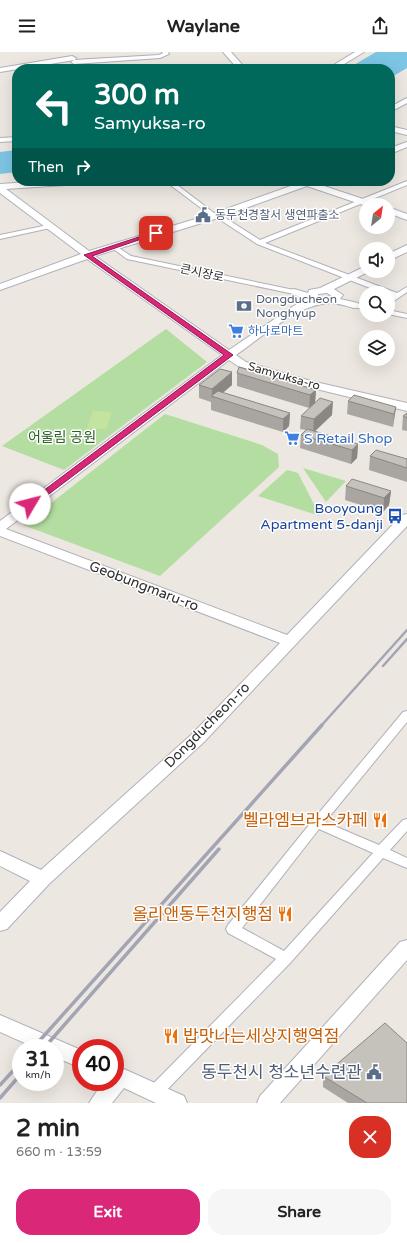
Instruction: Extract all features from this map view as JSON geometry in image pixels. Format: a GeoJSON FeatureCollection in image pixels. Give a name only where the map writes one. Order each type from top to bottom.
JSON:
{"type":"FeatureCollection","features":[{"type":"Feature","properties":{"kind":"street"},"geometry":{"type":"LineString","coordinates":[[65,52],[76,64]]}},
{"type":"Feature","properties":{"kind":"street"},"geometry":{"type":"LineString","coordinates":[[110,60],[147,52]]}},
{"type":"Feature","properties":{"kind":"street"},"geometry":{"type":"LineString","coordinates":[[44,64],[73,60],[110,60],[160,56],[166,54],[165,52]]}},
{"type":"Feature","properties":{"kind":"street"},"geometry":{"type":"LineString","coordinates":[[227,52],[238,64]]}},
{"type":"Feature","properties":{"kind":"street"},"geometry":{"type":"LineString","coordinates":[[340,64],[360,52]]}},
{"type":"Feature","properties":{"kind":"street"},"geometry":{"type":"LineString","coordinates":[[0,70],[12,68]]}},
{"type":"Feature","properties":{"kind":"street"},"geometry":{"type":"LineString","coordinates":[[395,107],[407,100]]}},
{"type":"Feature","properties":{"kind":"street"},"geometry":{"type":"LineString","coordinates":[[395,129],[407,133]]}},
{"type":"Feature","properties":{"kind":"street"},"geometry":{"type":"LineString","coordinates":[[0,140],[12,139]]}},
{"type":"Feature","properties":{"kind":"street"},"geometry":{"type":"LineString","coordinates":[[395,149],[407,144]]}},
{"type":"Feature","properties":{"kind":"street"},"geometry":{"type":"LineString","coordinates":[[371,198],[407,183]]}},
{"type":"Feature","properties":{"kind":"street"},"geometry":{"type":"LineString","coordinates":[[0,188],[23,186]]}},
{"type":"Feature","properties":{"kind":"street"},"geometry":{"type":"LineString","coordinates":[[175,186],[259,243],[279,253],[398,296]]}},
{"type":"Feature","properties":{"kind":"street"},"geometry":{"type":"LineString","coordinates":[[0,287],[113,246],[218,215],[296,186]]}},
{"type":"Feature","properties":{"kind":"street"},"geometry":{"type":"LineString","coordinates":[[318,186],[359,201]]}},
{"type":"Feature","properties":{"kind":"street","name":"Samyuksa-ro"},"geometry":{"type":"LineString","coordinates":[[0,188],[48,227],[242,364],[308,384],[407,407]]}},
{"type":"Feature","properties":{"kind":"street"},"geometry":{"type":"LineString","coordinates":[[259,243],[359,203]]}},
{"type":"Feature","properties":{"kind":"street"},"geometry":{"type":"LineString","coordinates":[[395,213],[407,217]]}},
{"type":"Feature","properties":{"kind":"street"},"geometry":{"type":"LineString","coordinates":[[0,237],[48,227]]}},
{"type":"Feature","properties":{"kind":"street","name":"큰시장로"},"geometry":{"type":"LineString","coordinates":[[113,246],[128,258],[299,296]]}},
{"type":"Feature","properties":{"kind":"street"},"geometry":{"type":"LineString","coordinates":[[395,254],[407,248]]}},
{"type":"Feature","properties":{"kind":"street"},"geometry":{"type":"LineString","coordinates":[[292,310],[299,296],[313,294],[324,290],[359,273]]}},
{"type":"Feature","properties":{"kind":"street"},"geometry":{"type":"LineString","coordinates":[[0,527],[229,355],[292,310],[311,303],[333,298],[340,285],[349,278]]}},
{"type":"Feature","properties":{"kind":"street"},"geometry":{"type":"LineString","coordinates":[[395,298],[407,289]]}},
{"type":"Feature","properties":{"kind":"street"},"geometry":{"type":"LineString","coordinates":[[324,290],[333,298]]}},
{"type":"Feature","properties":{"kind":"street"},"geometry":{"type":"LineString","coordinates":[[313,294],[317,299],[333,298],[359,306]]}},
{"type":"Feature","properties":{"kind":"street"},"geometry":{"type":"LineString","coordinates":[[395,313],[407,316]]}},
{"type":"Feature","properties":{"kind":"street","name":"Dongducheon-ro"},"geometry":{"type":"LineString","coordinates":[[0,924],[43,880],[198,738],[407,518]]}},
{"type":"Feature","properties":{"kind":"street","name":"Geobungmaru-ro"},"geometry":{"type":"LineString","coordinates":[[0,532],[288,642]]}},
{"type":"Feature","properties":{"kind":"street"},"geometry":{"type":"LineString","coordinates":[[286,958],[233,929],[317,823],[407,715]]}},
{"type":"Feature","properties":{"kind":"street"},"geometry":{"type":"LineString","coordinates":[[317,823],[407,863]]}},
{"type":"Feature","properties":{"kind":"street"},"geometry":{"type":"LineString","coordinates":[[155,1092],[286,958],[407,823]]}},
{"type":"Feature","properties":{"kind":"street"},"geometry":{"type":"LineString","coordinates":[[0,858],[43,880]]}},
{"type":"Feature","properties":{"kind":"street"},"geometry":{"type":"LineString","coordinates":[[268,1103],[407,947]]}},
{"type":"Feature","properties":{"kind":"street"},"geometry":{"type":"LineString","coordinates":[[0,1022],[72,1055]]}},
{"type":"Feature","properties":{"kind":"street"},"geometry":{"type":"LineString","coordinates":[[124,1078],[177,1103]]}},
{"type":"Feature","properties":{"kind":"street"},"geometry":{"type":"LineString","coordinates":[[99,1103],[107,1091]]}},
{"type":"Feature","properties":{"kind":"green space","name":"어울림 공원"},"geometry":{"type":"Polygon","coordinates":[[[166,329],[207,362],[64,470],[2,446],[166,329]]]}},
{"type":"Feature","properties":{"kind":"green space"},"geometry":{"type":"Polygon","coordinates":[[[93,411],[112,412],[106,429],[87,428],[93,411]]]}},
{"type":"Feature","properties":{"kind":"green space"},"geometry":{"type":"Polygon","coordinates":[[[165,414],[262,445],[278,454],[279,467],[160,576],[23,525],[165,414]]]}},
{"type":"Feature","properties":{"kind":"green space"},"geometry":{"type":"Polygon","coordinates":[[[303,468],[346,481],[326,502],[303,468]]]}},
{"type":"Feature","properties":{"kind":"green space"},"geometry":{"type":"Polygon","coordinates":[[[287,470],[298,473],[320,516],[258,496],[287,470]]]}},
{"type":"Feature","properties":{"kind":"water"},"geometry":{"type":"Polygon","coordinates":[[[376,52],[407,52],[407,68],[395,75],[395,64],[356,64],[376,52]]]}},
{"type":"Feature","properties":{"kind":"water"},"geometry":{"type":"Polygon","coordinates":[[[12,151],[12,173],[0,174],[0,152],[12,151]]]}},
{"type":"Feature","properties":{"kind":"building"},"geometry":{"type":"Polygon","coordinates":[[[239,367],[316,390],[310,395],[237,373],[239,367]]]}},
{"type":"Feature","properties":{"kind":"building"},"geometry":{"type":"Polygon","coordinates":[[[220,369],[232,372],[212,389],[199,385],[220,369]]]}},
{"type":"Feature","properties":{"kind":"building"},"geometry":{"type":"Polygon","coordinates":[[[218,391],[290,413],[283,419],[211,396],[218,391]]]}},
{"type":"Feature","properties":{"kind":"building"},"geometry":{"type":"Polygon","coordinates":[[[354,395],[396,407],[394,414],[348,401],[354,395]]]}},
{"type":"Feature","properties":{"kind":"building"},"geometry":{"type":"Polygon","coordinates":[[[320,398],[333,402],[314,419],[301,416],[320,398]]]}},
{"type":"Feature","properties":{"kind":"building"},"geometry":{"type":"Polygon","coordinates":[[[307,429],[358,444],[352,450],[301,435],[307,429]]]}},
{"type":"Feature","properties":{"kind":"building"},"geometry":{"type":"Polygon","coordinates":[[[376,450],[407,459],[407,468],[370,456],[376,450]]]}},
{"type":"Feature","properties":{"kind":"building"},"geometry":{"type":"Polygon","coordinates":[[[352,479],[391,491],[384,498],[346,486],[352,479]]]}},
{"type":"Feature","properties":{"kind":"building","name":"동두천시 청소년수련관"},"geometry":{"type":"Polygon","coordinates":[[[385,1023],[407,1043],[407,1103],[367,1103],[323,1076],[385,1023]]]}},
{"type":"Feature","properties":{"kind":"railway"},"geometry":{"type":"LineString","coordinates":[[321,726],[407,630]]}},
{"type":"Feature","properties":{"kind":"railway"},"geometry":{"type":"LineString","coordinates":[[383,666],[407,639]]}},
{"type":"Feature","properties":{"kind":"railway"},"geometry":{"type":"LineString","coordinates":[[41,1039],[322,725]]}},
{"type":"Feature","properties":{"kind":"railway"},"geometry":{"type":"LineString","coordinates":[[52,1039],[219,849]]}},
{"type":"Feature","properties":{"kind":"railway"},"geometry":{"type":"LineString","coordinates":[[0,1085],[12,1072]]}},
{"type":"Feature","properties":{"kind":"railway"},"geometry":{"type":"LineString","coordinates":[[0,1098],[12,1084]]}},
{"type":"Feature","properties":{"kind":"place","name":"동두천경찰서 생연파출소"},"geometry":{"type":"Point","coordinates":[203,215]}},
{"type":"Feature","properties":{"kind":"place","name":"Dongducheon Nonghyup"},"geometry":{"type":"Point","coordinates":[244,306]}},
{"type":"Feature","properties":{"kind":"place","name":"하나로마트"},"geometry":{"type":"Point","coordinates":[236,331]}},
{"type":"Feature","properties":{"kind":"place","name":"S Retail Shop"},"geometry":{"type":"Point","coordinates":[292,438]}},
{"type":"Feature","properties":{"kind":"place","name":"Booyoung Apartment 5-danji"},"geometry":{"type":"Point","coordinates":[395,516]}},
{"type":"Feature","properties":{"kind":"place","name":"벨라엠브라스카페"},"geometry":{"type":"Point","coordinates":[380,820]}},
{"type":"Feature","properties":{"kind":"place","name":"올리앤동두천지행점"},"geometry":{"type":"Point","coordinates":[285,914]}},
{"type":"Feature","properties":{"kind":"place","name":"밥맛나는세상지행역점"},"geometry":{"type":"Point","coordinates":[171,1036]}},
{"type":"Feature","properties":{"kind":"place","name":"동두천시 청소년수련관"},"geometry":{"type":"Point","coordinates":[374,1072]}},
{"type":"Feature","properties":{"kind":"route"},"geometry":{"type":"LineString","coordinates":[[30,504],[229,355],[87,255],[156,233]]}}]}
